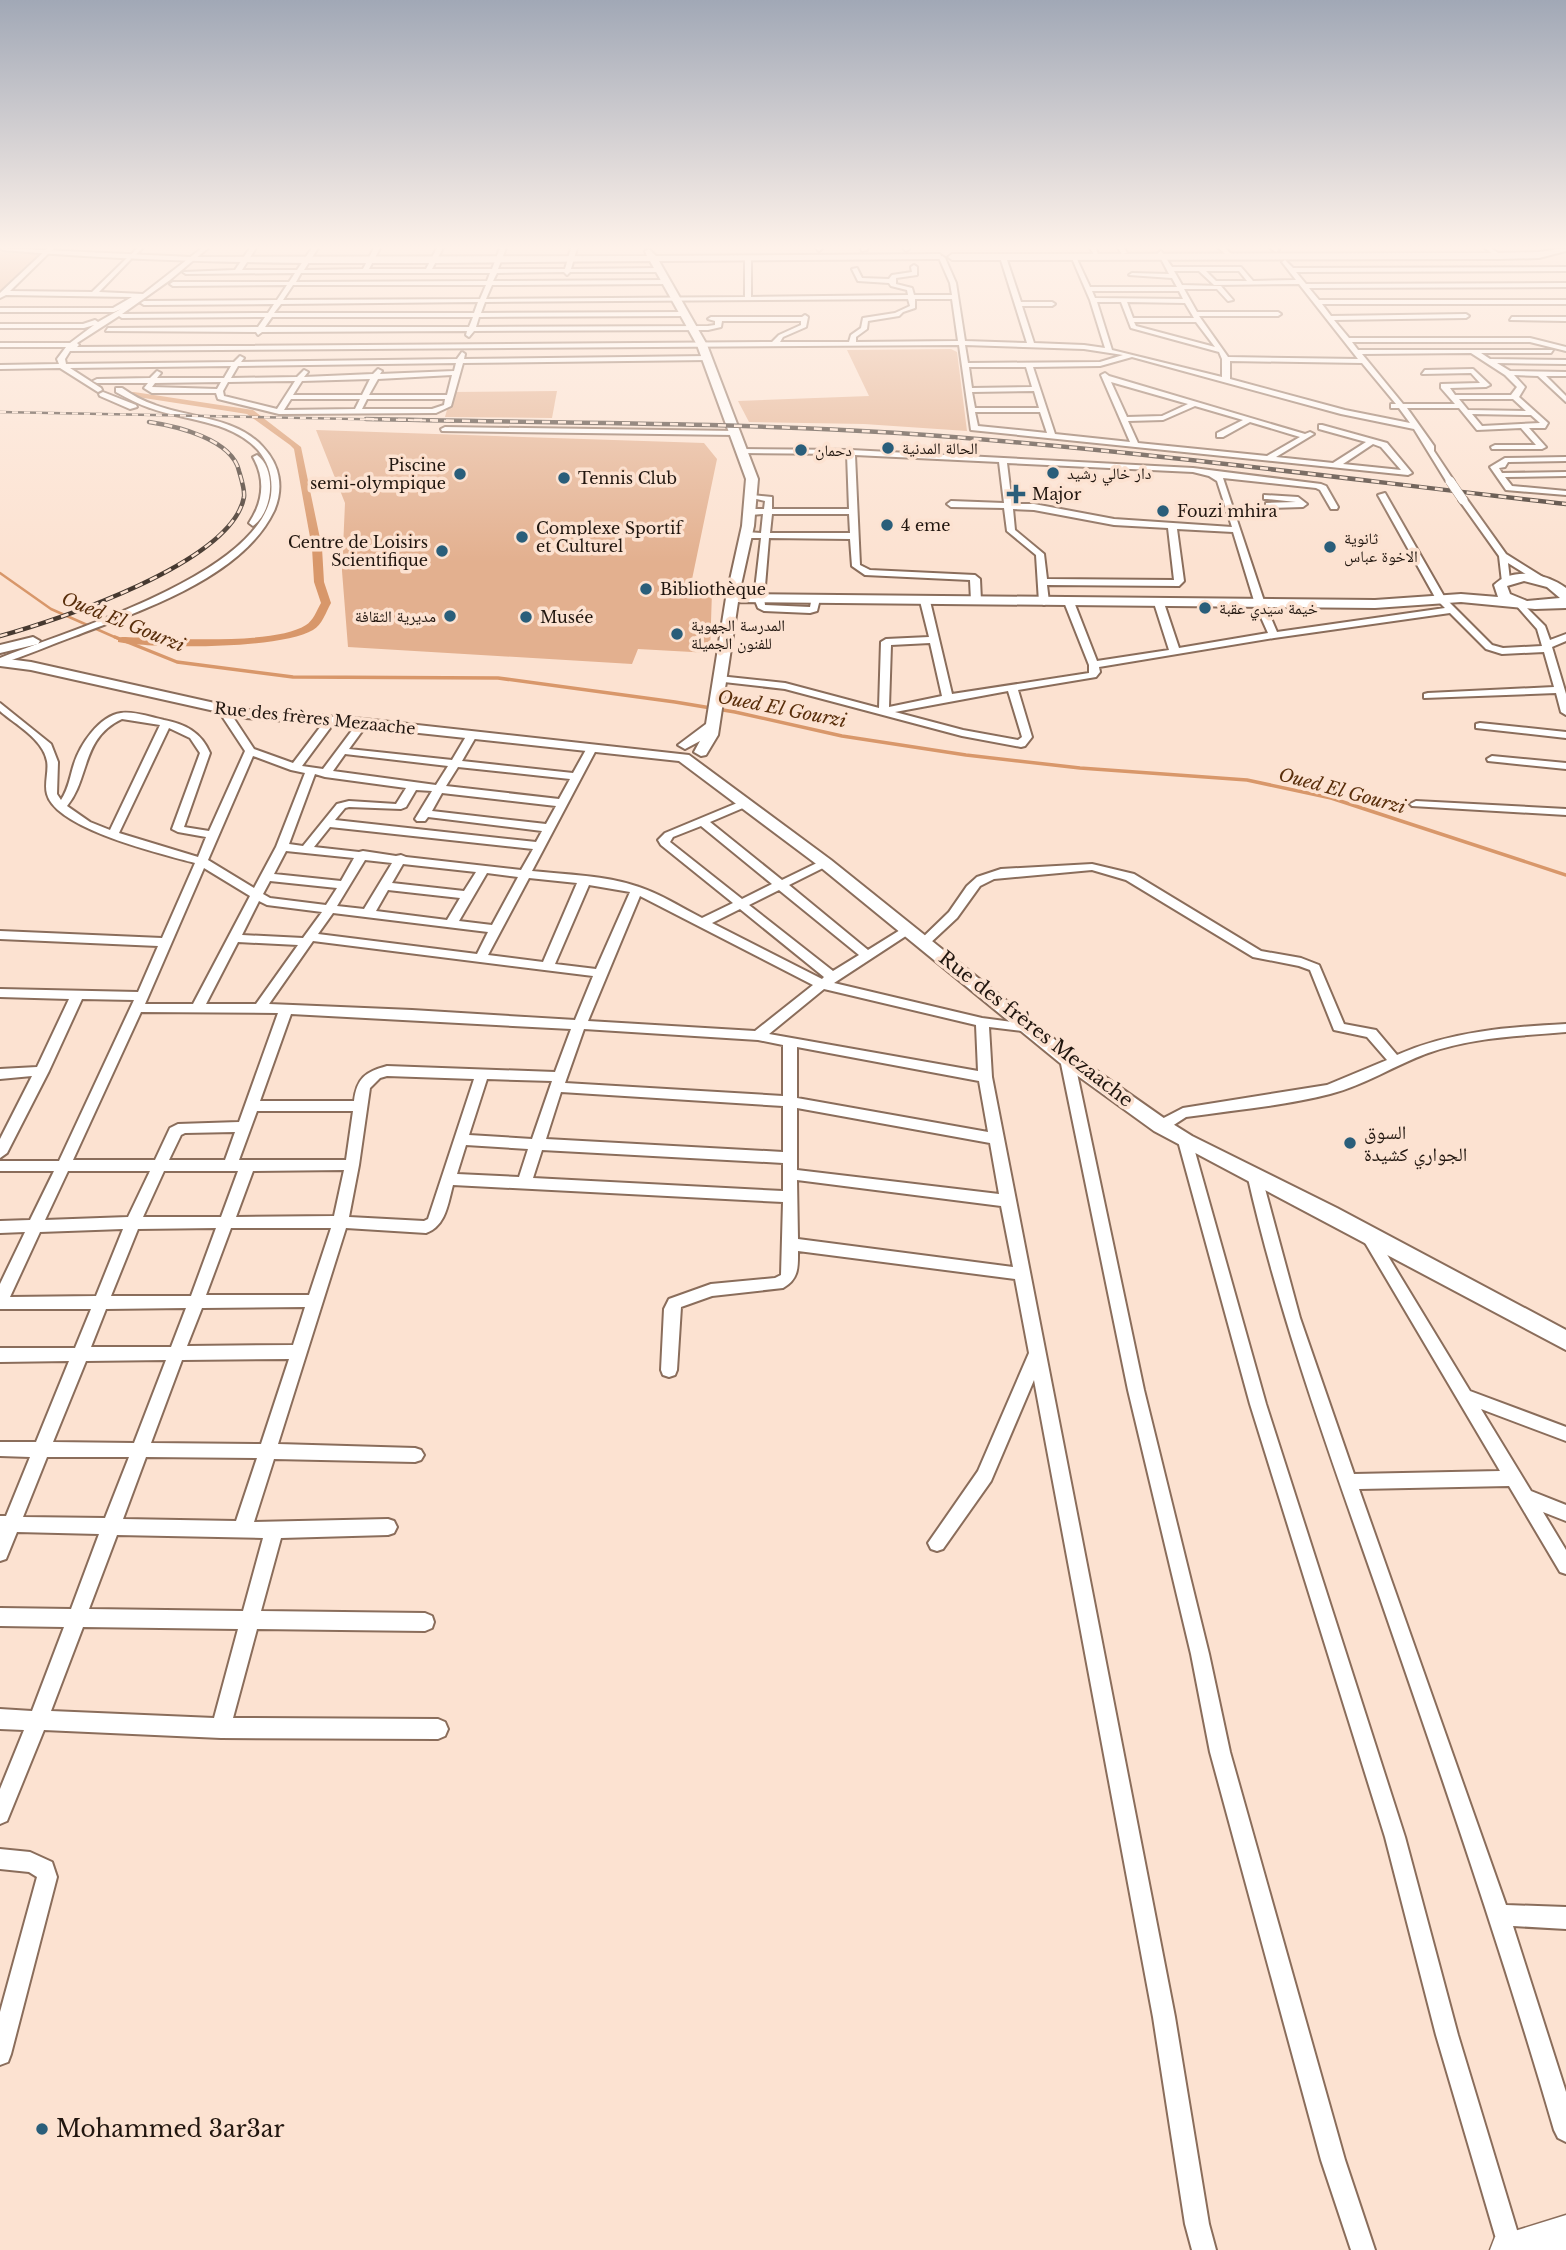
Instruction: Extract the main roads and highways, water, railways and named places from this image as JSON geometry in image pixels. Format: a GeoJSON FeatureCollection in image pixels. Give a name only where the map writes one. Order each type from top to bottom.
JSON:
{"type":"FeatureCollection","features":[{"type":"Feature","properties":{"kind":"highway"},"geometry":{"type":"LineString","coordinates":[[1509,2250],[1566,2233]]}},
{"type":"Feature","properties":{"kind":"main road"},"geometry":{"type":"LineString","coordinates":[[700,753],[709,739],[714,719],[732,598],[752,497],[752,479],[705,353]]}},
{"type":"Feature","properties":{"kind":"main road"},"geometry":{"type":"LineString","coordinates":[[1461,598],[1502,582],[1529,578],[1543,581],[1561,599]]}},
{"type":"Feature","properties":{"kind":"main road"},"geometry":{"type":"LineString","coordinates":[[1502,582],[1500,592],[1518,603]]}},
{"type":"Feature","properties":{"kind":"main road"},"geometry":{"type":"LineString","coordinates":[[732,598],[1260,604],[1375,604],[1461,598],[1518,603],[1561,599]]}},
{"type":"Feature","properties":{"kind":"main road"},"geometry":{"type":"LineString","coordinates":[[0,649],[38,642],[27,662],[36,668]]}},
{"type":"Feature","properties":{"kind":"main road","name":"Rue des frères Mezaache"},"geometry":{"type":"LineString","coordinates":[[0,662],[223,710],[633,752],[682,752],[917,936],[1067,1059],[1161,1126],[1566,1341]]}},
{"type":"Feature","properties":{"kind":"main road"},"geometry":{"type":"LineString","coordinates":[[0,669],[36,668]]}},
{"type":"Feature","properties":{"kind":"main road"},"geometry":{"type":"LineString","coordinates":[[682,752],[714,719]]}},
{"type":"Feature","properties":{"kind":"main road"},"geometry":{"type":"LineString","coordinates":[[682,752],[698,747],[700,753]]}},
{"type":"Feature","properties":{"kind":"main road","name":"Rue des frères Mezaache"},"geometry":{"type":"LineString","coordinates":[[700,753],[715,779]]}},
{"type":"Feature","properties":{"kind":"waterway"},"geometry":{"type":"LineString","coordinates":[[122,640],[218,643],[295,635],[313,626],[326,603],[319,582],[317,548],[298,449],[293,443],[250,412],[134,394]]}},
{"type":"Feature","properties":{"kind":"waterway","name":"Oued El Gourzi"},"geometry":{"type":"LineString","coordinates":[[0,573],[51,609],[119,639]]}},
{"type":"Feature","properties":{"kind":"waterway","name":"Oued El Gourzi"},"geometry":{"type":"LineString","coordinates":[[115,637],[177,662],[293,677],[498,678],[675,702],[735,712],[842,736],[966,755],[1080,768],[1247,780],[1331,798],[1566,875]]}},
{"type":"Feature","properties":{"kind":"railway"},"geometry":{"type":"LineString","coordinates":[[0,412],[454,421]]}},
{"type":"Feature","properties":{"kind":"railway"},"geometry":{"type":"LineString","coordinates":[[366,419],[699,425],[898,433],[1149,455],[1566,504]]}},
{"type":"Feature","properties":{"kind":"railway"},"geometry":{"type":"LineString","coordinates":[[0,636],[61,617],[139,585],[177,566],[209,544],[232,521],[244,494],[241,477],[234,460],[226,450],[202,436],[149,422]]}},
{"type":"Feature","properties":{"kind":"place","name":"الحالة المدنية"},"geometry":{"type":"Point","coordinates":[888,448]}},
{"type":"Feature","properties":{"kind":"place","name":"دحمان"},"geometry":{"type":"Point","coordinates":[801,450]}},
{"type":"Feature","properties":{"kind":"place","name":"دار خالي رشيد"},"geometry":{"type":"Point","coordinates":[1053,473]}},
{"type":"Feature","properties":{"kind":"place","name":"Piscine semi-olympique"},"geometry":{"type":"Point","coordinates":[460,474]}},
{"type":"Feature","properties":{"kind":"place","name":"Tennis Club"},"geometry":{"type":"Point","coordinates":[564,478]}},
{"type":"Feature","properties":{"kind":"place","name":"Major"},"geometry":{"type":"Point","coordinates":[1016,494]}},
{"type":"Feature","properties":{"kind":"place","name":"Fouzi mhira"},"geometry":{"type":"Point","coordinates":[1163,511]}},
{"type":"Feature","properties":{"kind":"place","name":"4 eme"},"geometry":{"type":"Point","coordinates":[887,525]}},
{"type":"Feature","properties":{"kind":"place","name":"Complexe Sportif et Culturel"},"geometry":{"type":"Point","coordinates":[522,537]}},
{"type":"Feature","properties":{"kind":"place","name":"ثانوية الاخوة عباس"},"geometry":{"type":"Point","coordinates":[1330,547]}},
{"type":"Feature","properties":{"kind":"place","name":"Centre de Loisirs Scientifique"},"geometry":{"type":"Point","coordinates":[442,551]}},
{"type":"Feature","properties":{"kind":"place","name":"Bibliothèque"},"geometry":{"type":"Point","coordinates":[646,589]}},
{"type":"Feature","properties":{"kind":"place","name":"خيمة سيدي عقبة"},"geometry":{"type":"Point","coordinates":[1205,608]}},
{"type":"Feature","properties":{"kind":"place","name":"مديرية الثقافة"},"geometry":{"type":"Point","coordinates":[450,616]}},
{"type":"Feature","properties":{"kind":"place","name":"Musée"},"geometry":{"type":"Point","coordinates":[526,617]}},
{"type":"Feature","properties":{"kind":"place","name":"المدرسة الجهوية للفنون الجميلة"},"geometry":{"type":"Point","coordinates":[677,634]}},
{"type":"Feature","properties":{"kind":"place","name":"السوق الجواري كشيدة"},"geometry":{"type":"Point","coordinates":[1350,1143]}},
{"type":"Feature","properties":{"kind":"place","name":"Mohammed 3ar3ar"},"geometry":{"type":"Point","coordinates":[42,2129]}}]}
